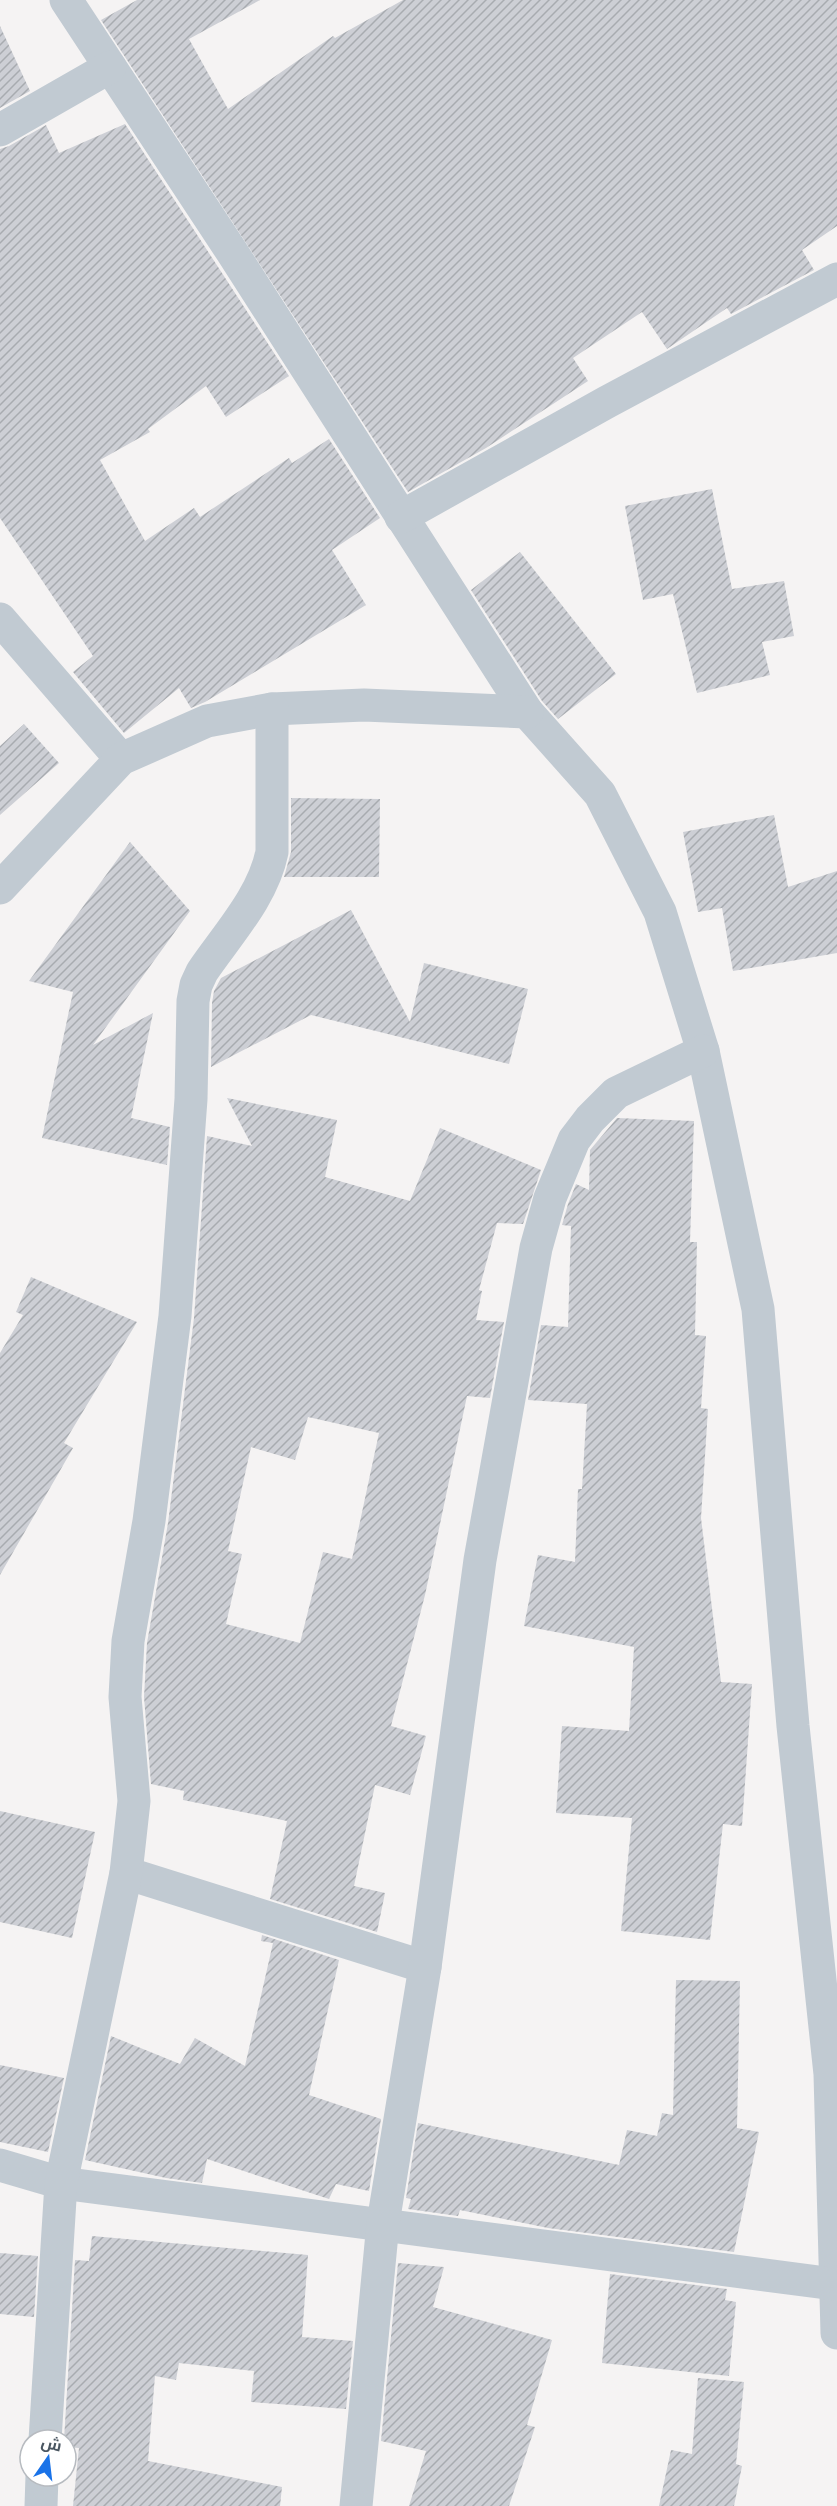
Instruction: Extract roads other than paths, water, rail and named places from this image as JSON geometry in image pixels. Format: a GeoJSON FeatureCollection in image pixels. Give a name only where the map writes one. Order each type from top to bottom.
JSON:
{"type":"FeatureCollection","features":[{"type":"Feature","properties":{"kind":"street"},"geometry":{"type":"LineString","coordinates":[[66,0],[527,712],[600,794],[660,912],[703,1051],[758,1309],[793,1726],[830,2074],[837,2333]]}},
{"type":"Feature","properties":{"kind":"street"},"geometry":{"type":"LineString","coordinates":[[0,130],[110,67]]}},
{"type":"Feature","properties":{"kind":"street"},"geometry":{"type":"LineString","coordinates":[[401,517],[606,402],[837,279]]}},
{"type":"Feature","properties":{"kind":"street"},"geometry":{"type":"LineString","coordinates":[[0,619],[120,759]]}},
{"type":"Feature","properties":{"kind":"street"},"geometry":{"type":"LineString","coordinates":[[0,888],[120,759],[207,721],[272,709],[364,705],[527,712]]}},
{"type":"Feature","properties":{"kind":"street"},"geometry":{"type":"LineString","coordinates":[[46,2428],[61,2183],[126,1874],[134,1801],[125,1697],[129,1641],[149,1521],[175,1316],[187,1172],[193,1001],[196,985],[202,972],[261,886],[269,870],[272,852],[272,709]]}},
{"type":"Feature","properties":{"kind":"street"},"geometry":{"type":"LineString","coordinates":[[356,2506],[383,2223],[425,1967],[480,1560],[536,1248],[550,1198],[574,1140],[590,1119],[616,1093],[703,1051]]}},
{"type":"Feature","properties":{"kind":"street"},"geometry":{"type":"LineString","coordinates":[[126,1874],[425,1967]]}},
{"type":"Feature","properties":{"kind":"street"},"geometry":{"type":"LineString","coordinates":[[0,2165],[61,2183],[383,2223],[474,2238],[834,2284]]}},
{"type":"Feature","properties":{"kind":"street"},"geometry":{"type":"LineString","coordinates":[[41,2506],[42,2488]]}}]}
